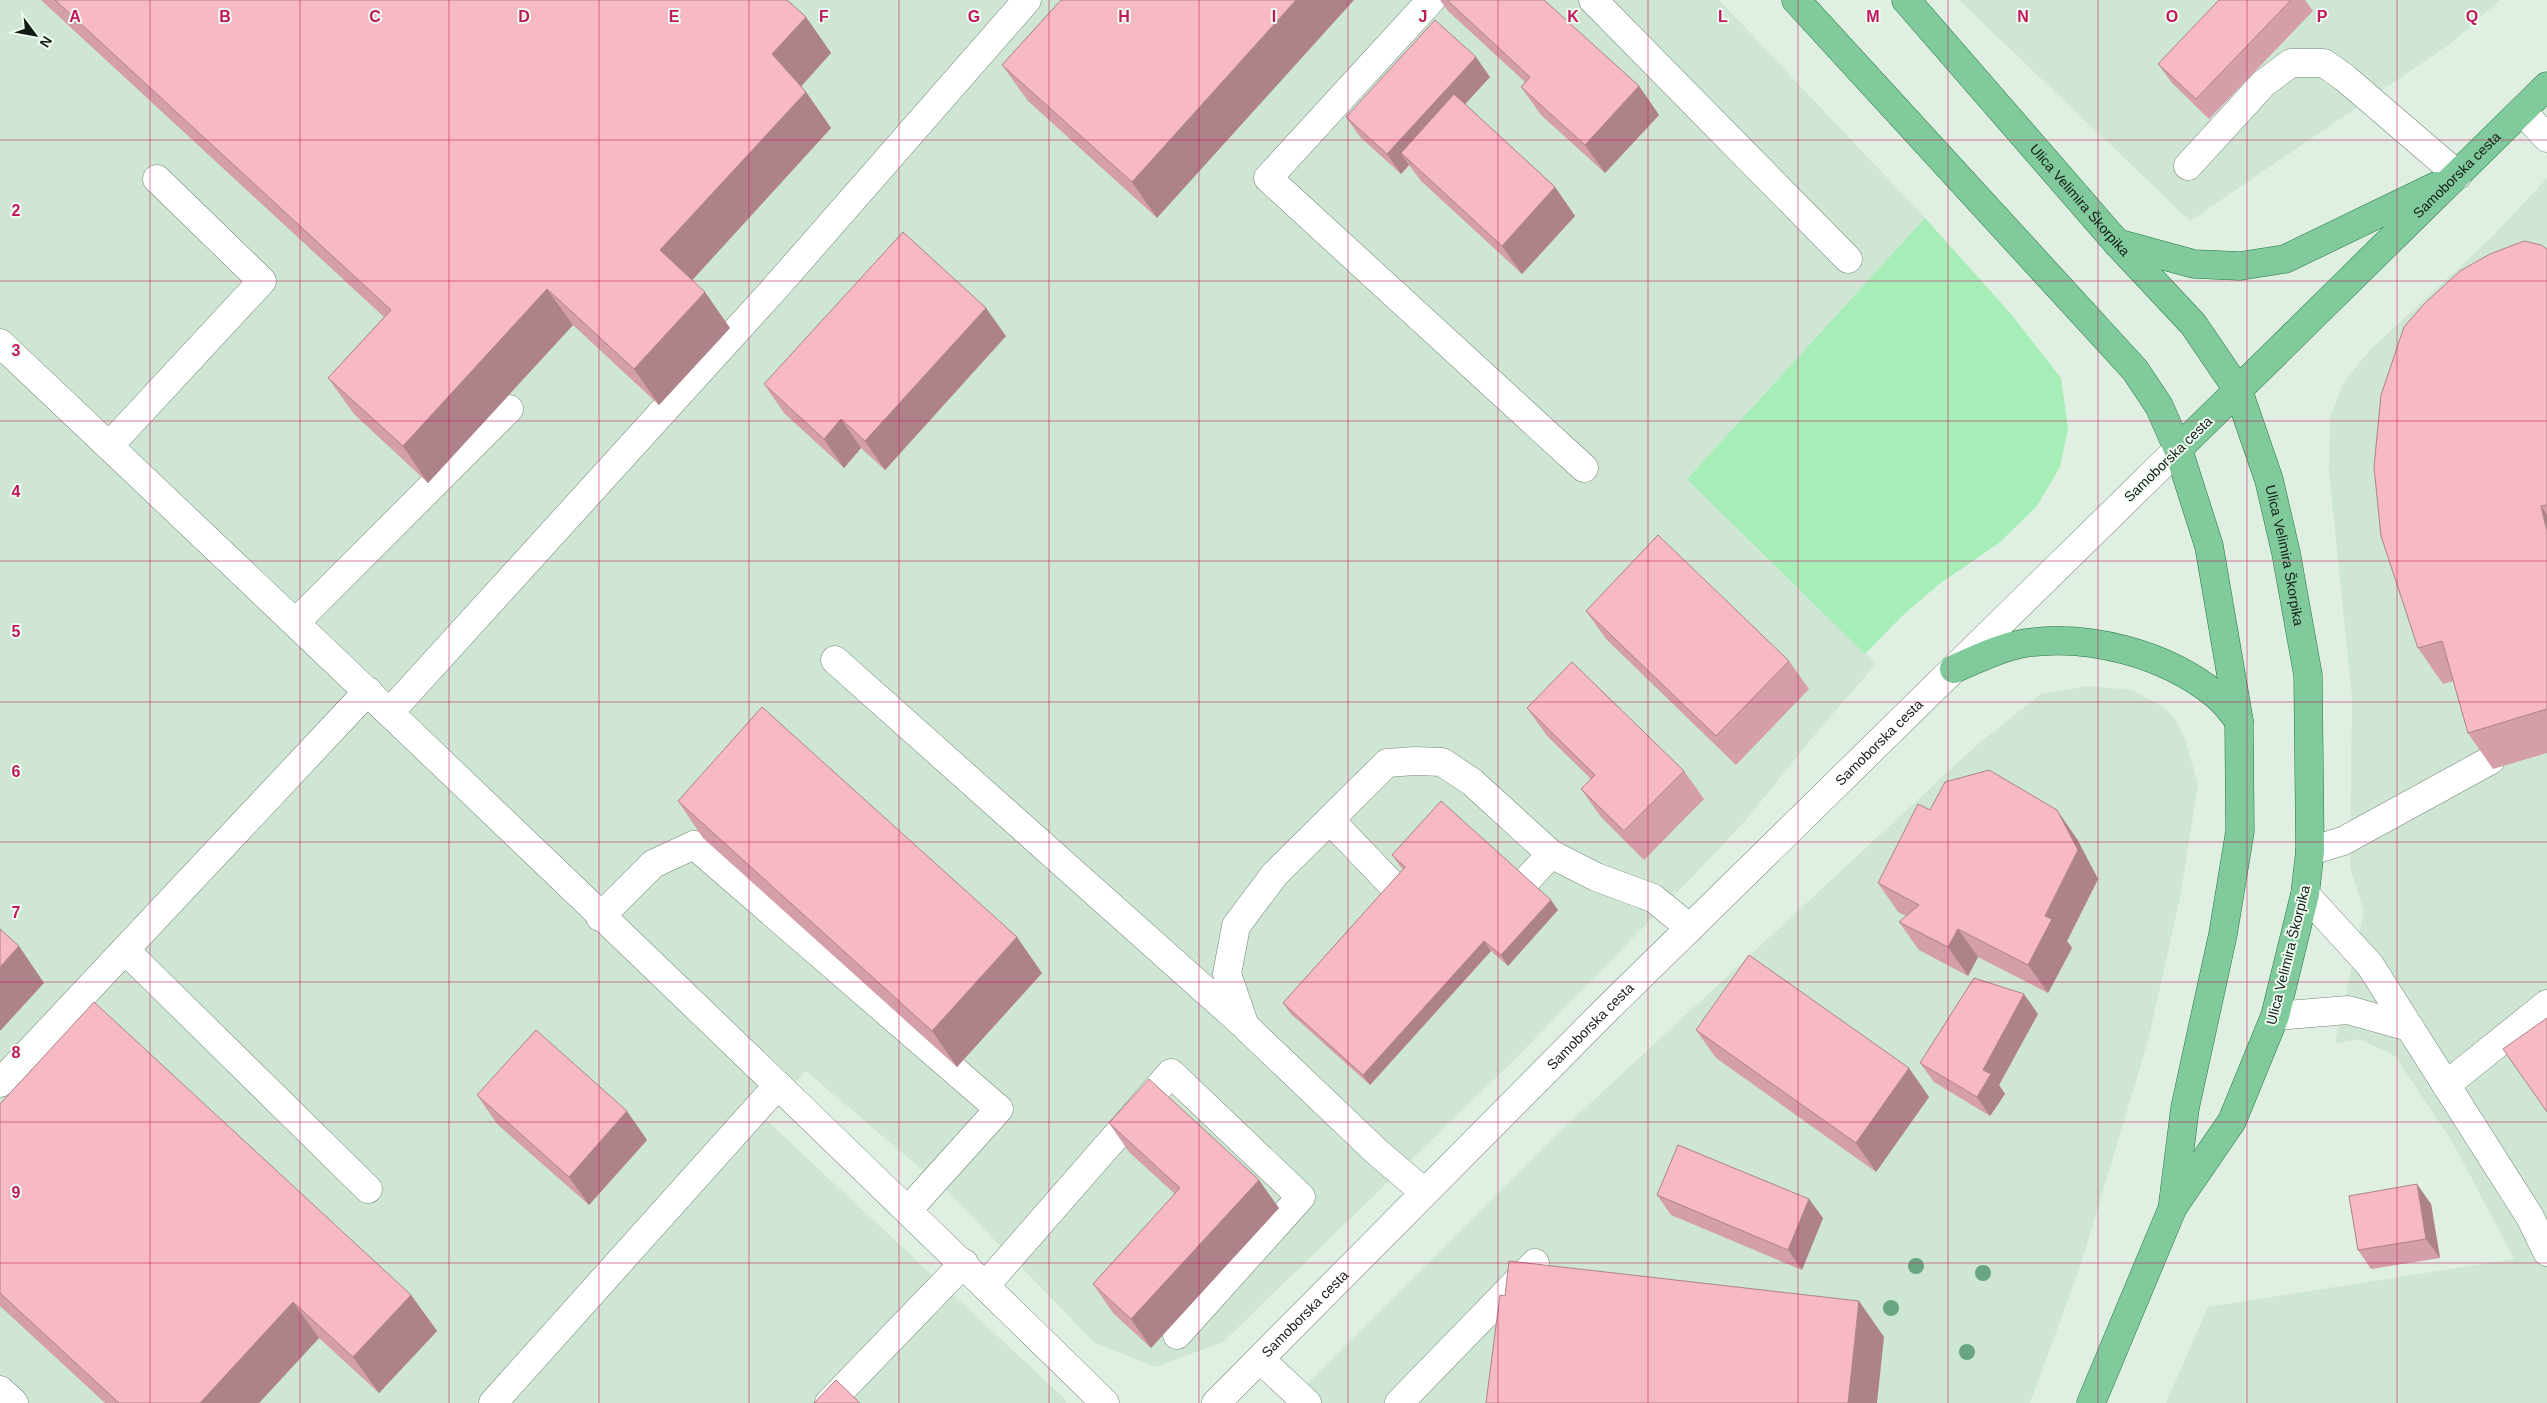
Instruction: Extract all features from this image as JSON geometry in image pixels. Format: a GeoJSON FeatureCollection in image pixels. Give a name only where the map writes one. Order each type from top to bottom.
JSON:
{"type":"FeatureCollection","features":[{"type":"Feature","properties":{"kind":"main road","name":"Ulica Velimira Škorpika"},"geometry":{"type":"LineString","coordinates":[[1796,0],[2136,370],[2159,406],[2178,449],[2209,546],[2239,721],[2240,831],[2223,934],[2185,1108],[2173,1207]]}},
{"type":"Feature","properties":{"kind":"main road","name":"Ulica Velimira Škorpika"},"geometry":{"type":"LineString","coordinates":[[1906,0],[2117,243],[2193,324],[2238,390],[2271,490],[2286,553],[2308,675],[2310,851],[2305,894],[2275,1016],[2232,1121],[2173,1207],[2091,1403]]}},
{"type":"Feature","properties":{"kind":"main road","name":"Samoborska cesta"},"geometry":{"type":"LineString","coordinates":[[2178,449],[2458,176],[2547,86]]}},
{"type":"Feature","properties":{"kind":"main road"},"geometry":{"type":"LineString","coordinates":[[2117,243],[2194,264],[2240,266],[2284,259],[2458,176]]}},
{"type":"Feature","properties":{"kind":"main road"},"geometry":{"type":"LineString","coordinates":[[1954,669],[1993,652],[2026,643],[2082,642],[2122,648],[2165,663],[2192,678],[2217,696],[2239,721]]}},
{"type":"Feature","properties":{"kind":"street"},"geometry":{"type":"LineString","coordinates":[[390,712],[776,287],[1027,0]]}},
{"type":"Feature","properties":{"kind":"street"},"geometry":{"type":"LineString","coordinates":[[1431,0],[1268,178],[1584,468]]}},
{"type":"Feature","properties":{"kind":"street"},"geometry":{"type":"LineString","coordinates":[[1592,0],[1848,259]]}},
{"type":"Feature","properties":{"kind":"street"},"geometry":{"type":"LineString","coordinates":[[2188,166],[2263,84],[2291,63],[2324,63],[2346,78],[2458,176]]}},
{"type":"Feature","properties":{"kind":"street"},"geometry":{"type":"LineString","coordinates":[[2522,111],[2547,138]]}},
{"type":"Feature","properties":{"kind":"street"},"geometry":{"type":"LineString","coordinates":[[109,446],[262,281],[158,179]]}},
{"type":"Feature","properties":{"kind":"street"},"geometry":{"type":"LineString","coordinates":[[0,343],[390,712],[600,917],[964,1263],[985,1286],[1105,1403]]}},
{"type":"Feature","properties":{"kind":"street"},"geometry":{"type":"LineString","coordinates":[[296,622],[509,409]]}},
{"type":"Feature","properties":{"kind":"street","name":"Samoborska cesta"},"geometry":{"type":"LineString","coordinates":[[1216,1403],[1424,1192],[1690,928],[2178,449]]}},
{"type":"Feature","properties":{"kind":"street"},"geometry":{"type":"LineString","coordinates":[[835,660],[1257,1037]]}},
{"type":"Feature","properties":{"kind":"street"},"geometry":{"type":"LineString","coordinates":[[0,1082],[368,691]]}},
{"type":"Feature","properties":{"kind":"street"},"geometry":{"type":"LineString","coordinates":[[2310,851],[2343,841],[2491,760]]}},
{"type":"Feature","properties":{"kind":"street"},"geometry":{"type":"LineString","coordinates":[[1424,1192],[1378,1152],[1245,1026],[1227,974],[1236,926],[1276,874],[1387,763],[1442,762],[1472,782],[1551,854],[1596,877],[1653,898],[1690,928]]}},
{"type":"Feature","properties":{"kind":"street"},"geometry":{"type":"LineString","coordinates":[[1330,820],[1399,892]]}},
{"type":"Feature","properties":{"kind":"street"},"geometry":{"type":"LineString","coordinates":[[600,917],[652,864],[694,845],[999,1109],[908,1210]]}},
{"type":"Feature","properties":{"kind":"street"},"geometry":{"type":"LineString","coordinates":[[1526,881],[1551,854]]}},
{"type":"Feature","properties":{"kind":"street"},"geometry":{"type":"LineString","coordinates":[[2305,894],[2370,965],[2530,1217],[2547,1252]]}},
{"type":"Feature","properties":{"kind":"street"},"geometry":{"type":"LineString","coordinates":[[125,950],[368,1189]]}},
{"type":"Feature","properties":{"kind":"street"},"geometry":{"type":"LineString","coordinates":[[2446,1084],[2547,1004]]}},
{"type":"Feature","properties":{"kind":"street"},"geometry":{"type":"LineString","coordinates":[[2275,1016],[2348,1010],[2409,1027]]}},
{"type":"Feature","properties":{"kind":"street"},"geometry":{"type":"LineString","coordinates":[[985,1286],[1171,1073],[1301,1197],[1178,1335]]}},
{"type":"Feature","properties":{"kind":"street"},"geometry":{"type":"LineString","coordinates":[[493,1403],[778,1085]]}},
{"type":"Feature","properties":{"kind":"street"},"geometry":{"type":"LineString","coordinates":[[829,1403],[964,1263]]}},
{"type":"Feature","properties":{"kind":"street"},"geometry":{"type":"LineString","coordinates":[[1399,1403],[1535,1263]]}},
{"type":"Feature","properties":{"kind":"street"},"geometry":{"type":"LineString","coordinates":[[1260,1358],[1307,1403]]}},
{"type":"Feature","properties":{"kind":"street"},"geometry":{"type":"LineString","coordinates":[[0,1390],[14,1403]]}},
{"type":"Feature","properties":{"kind":"shaded area"},"geometry":{"type":"Polygon","coordinates":[[[0,0],[1719,0],[1925,218],[1687,479],[1876,664],[1812,738],[1746,820],[1696,873],[1518,1056],[1223,1342],[1156,1367],[1095,1343],[947,1191],[806,1071],[764,1118],[1066,1400],[1066,1403],[0,1403],[0,0]]]}},
{"type":"Feature","properties":{"kind":"shaded area"},"geometry":{"type":"Polygon","coordinates":[[[1959,0],[2500,0],[2450,44],[2190,221],[1959,0]]]}},
{"type":"Feature","properties":{"kind":"shaded area"},"geometry":{"type":"Polygon","coordinates":[[[2547,178],[2547,1403],[2166,1403],[2208,1307],[2514,1259],[2453,1143],[2395,1056],[2359,1039],[2335,1044],[2364,911],[2350,867],[2352,696],[2329,473],[2330,418],[2343,383],[2370,350],[2492,237],[2547,178]]]}},
{"type":"Feature","properties":{"kind":"shaded area"},"geometry":{"type":"Polygon","coordinates":[[[2088,686],[2132,690],[2165,708],[2176,721],[2185,739],[2198,784],[2180,898],[2148,1041],[2080,1267],[2030,1403],[1288,1403],[1557,1134],[1978,744],[2041,694],[2088,686]]]}},
{"type":"Feature","properties":{"kind":"green space"},"geometry":{"type":"Polygon","coordinates":[[[1925,218],[2011,314],[2061,378],[2068,429],[2060,467],[2037,506],[1999,543],[1938,585],[1901,617],[1865,654],[1687,479],[1925,218]]]}},
{"type":"Feature","properties":{"kind":"building"},"geometry":{"type":"Polygon","coordinates":[[[55,0],[787,0],[806,17],[772,54],[806,92],[660,250],[705,292],[634,369],[547,289],[403,446],[328,378],[391,310],[55,0]]]}},
{"type":"Feature","properties":{"kind":"building"},"geometry":{"type":"Polygon","coordinates":[[[1061,0],[1296,0],[1132,182],[1002,65],[1061,0]]]}},
{"type":"Feature","properties":{"kind":"building"},"geometry":{"type":"Polygon","coordinates":[[[1447,0],[1544,0],[1639,86],[1585,145],[1521,87],[1530,77],[1447,0]]]}},
{"type":"Feature","properties":{"kind":"building"},"geometry":{"type":"Polygon","coordinates":[[[2219,0],[2291,0],[2196,99],[2158,64],[2219,0]]]}},
{"type":"Feature","properties":{"kind":"building"},"geometry":{"type":"Polygon","coordinates":[[[1435,20],[1476,57],[1387,154],[1346,117],[1435,20]]]}},
{"type":"Feature","properties":{"kind":"building"},"geometry":{"type":"Polygon","coordinates":[[[1454,94],[1555,187],[1502,246],[1401,153],[1454,94]]]}},
{"type":"Feature","properties":{"kind":"building"},"geometry":{"type":"Polygon","coordinates":[[[903,232],[986,308],[865,441],[841,419],[824,439],[764,384],[903,232]]]}},
{"type":"Feature","properties":{"kind":"building"},"geometry":{"type":"Polygon","coordinates":[[[2524,241],[2541,245],[2547,249],[2547,505],[2541,506],[2547,531],[2547,709],[2468,733],[2442,641],[2418,648],[2381,536],[2374,467],[2381,395],[2404,327],[2424,304],[2460,271],[2490,254],[2524,241]]]}},
{"type":"Feature","properties":{"kind":"building"},"geometry":{"type":"Polygon","coordinates":[[[1658,535],[1789,661],[1716,736],[1586,611],[1658,535]]]}},
{"type":"Feature","properties":{"kind":"building"},"geometry":{"type":"Polygon","coordinates":[[[1572,662],[1684,771],[1624,831],[1581,789],[1595,775],[1527,708],[1572,662]]]}},
{"type":"Feature","properties":{"kind":"building"},"geometry":{"type":"Polygon","coordinates":[[[762,707],[1017,937],[932,1031],[678,801],[762,707]]]}},
{"type":"Feature","properties":{"kind":"building"},"geometry":{"type":"Polygon","coordinates":[[[1989,770],[2057,810],[2078,850],[2045,916],[2052,919],[2028,965],[1958,929],[1948,947],[1899,922],[1919,905],[1878,883],[1918,804],[1930,810],[1945,782],[1989,770]]]}},
{"type":"Feature","properties":{"kind":"building"},"geometry":{"type":"Polygon","coordinates":[[[1441,801],[1551,900],[1501,955],[1484,941],[1363,1075],[1283,1003],[1405,867],[1392,855],[1441,801]]]}},
{"type":"Feature","properties":{"kind":"building"},"geometry":{"type":"Polygon","coordinates":[[[0,929],[19,946],[0,967],[0,929]]]}},
{"type":"Feature","properties":{"kind":"building"},"geometry":{"type":"Polygon","coordinates":[[[1749,955],[1909,1068],[1856,1143],[1696,1030],[1749,955]]]}},
{"type":"Feature","properties":{"kind":"building"},"geometry":{"type":"Polygon","coordinates":[[[1974,978],[2024,994],[1983,1070],[1991,1074],[1977,1097],[1920,1063],[1974,978]]]}},
{"type":"Feature","properties":{"kind":"building"},"geometry":{"type":"Polygon","coordinates":[[[94,1002],[411,1295],[353,1357],[293,1302],[200,1403],[119,1403],[0,1293],[0,1104],[94,1002]]]}},
{"type":"Feature","properties":{"kind":"building"},"geometry":{"type":"Polygon","coordinates":[[[2547,1018],[2547,1112],[2503,1049],[2547,1018]]]}},
{"type":"Feature","properties":{"kind":"building"},"geometry":{"type":"Polygon","coordinates":[[[536,1030],[627,1111],[569,1177],[477,1095],[536,1030]]]}},
{"type":"Feature","properties":{"kind":"building"},"geometry":{"type":"Polygon","coordinates":[[[1149,1079],[1259,1180],[1131,1319],[1093,1284],[1180,1188],[1109,1123],[1149,1079]]]}},
{"type":"Feature","properties":{"kind":"building"},"geometry":{"type":"Polygon","coordinates":[[[1678,1145],[1809,1199],[1788,1250],[1657,1195],[1678,1145]]]}},
{"type":"Feature","properties":{"kind":"building"},"geometry":{"type":"Polygon","coordinates":[[[2417,1184],[2426,1239],[2358,1250],[2349,1196],[2417,1184]]]}},
{"type":"Feature","properties":{"kind":"building"},"geometry":{"type":"Polygon","coordinates":[[[1509,1261],[1859,1301],[1848,1403],[1486,1403],[1500,1295],[1505,1296],[1509,1261]]]}},
{"type":"Feature","properties":{"kind":"building"},"geometry":{"type":"Polygon","coordinates":[[[836,1380],[860,1403],[814,1403],[836,1380]]]}}]}
